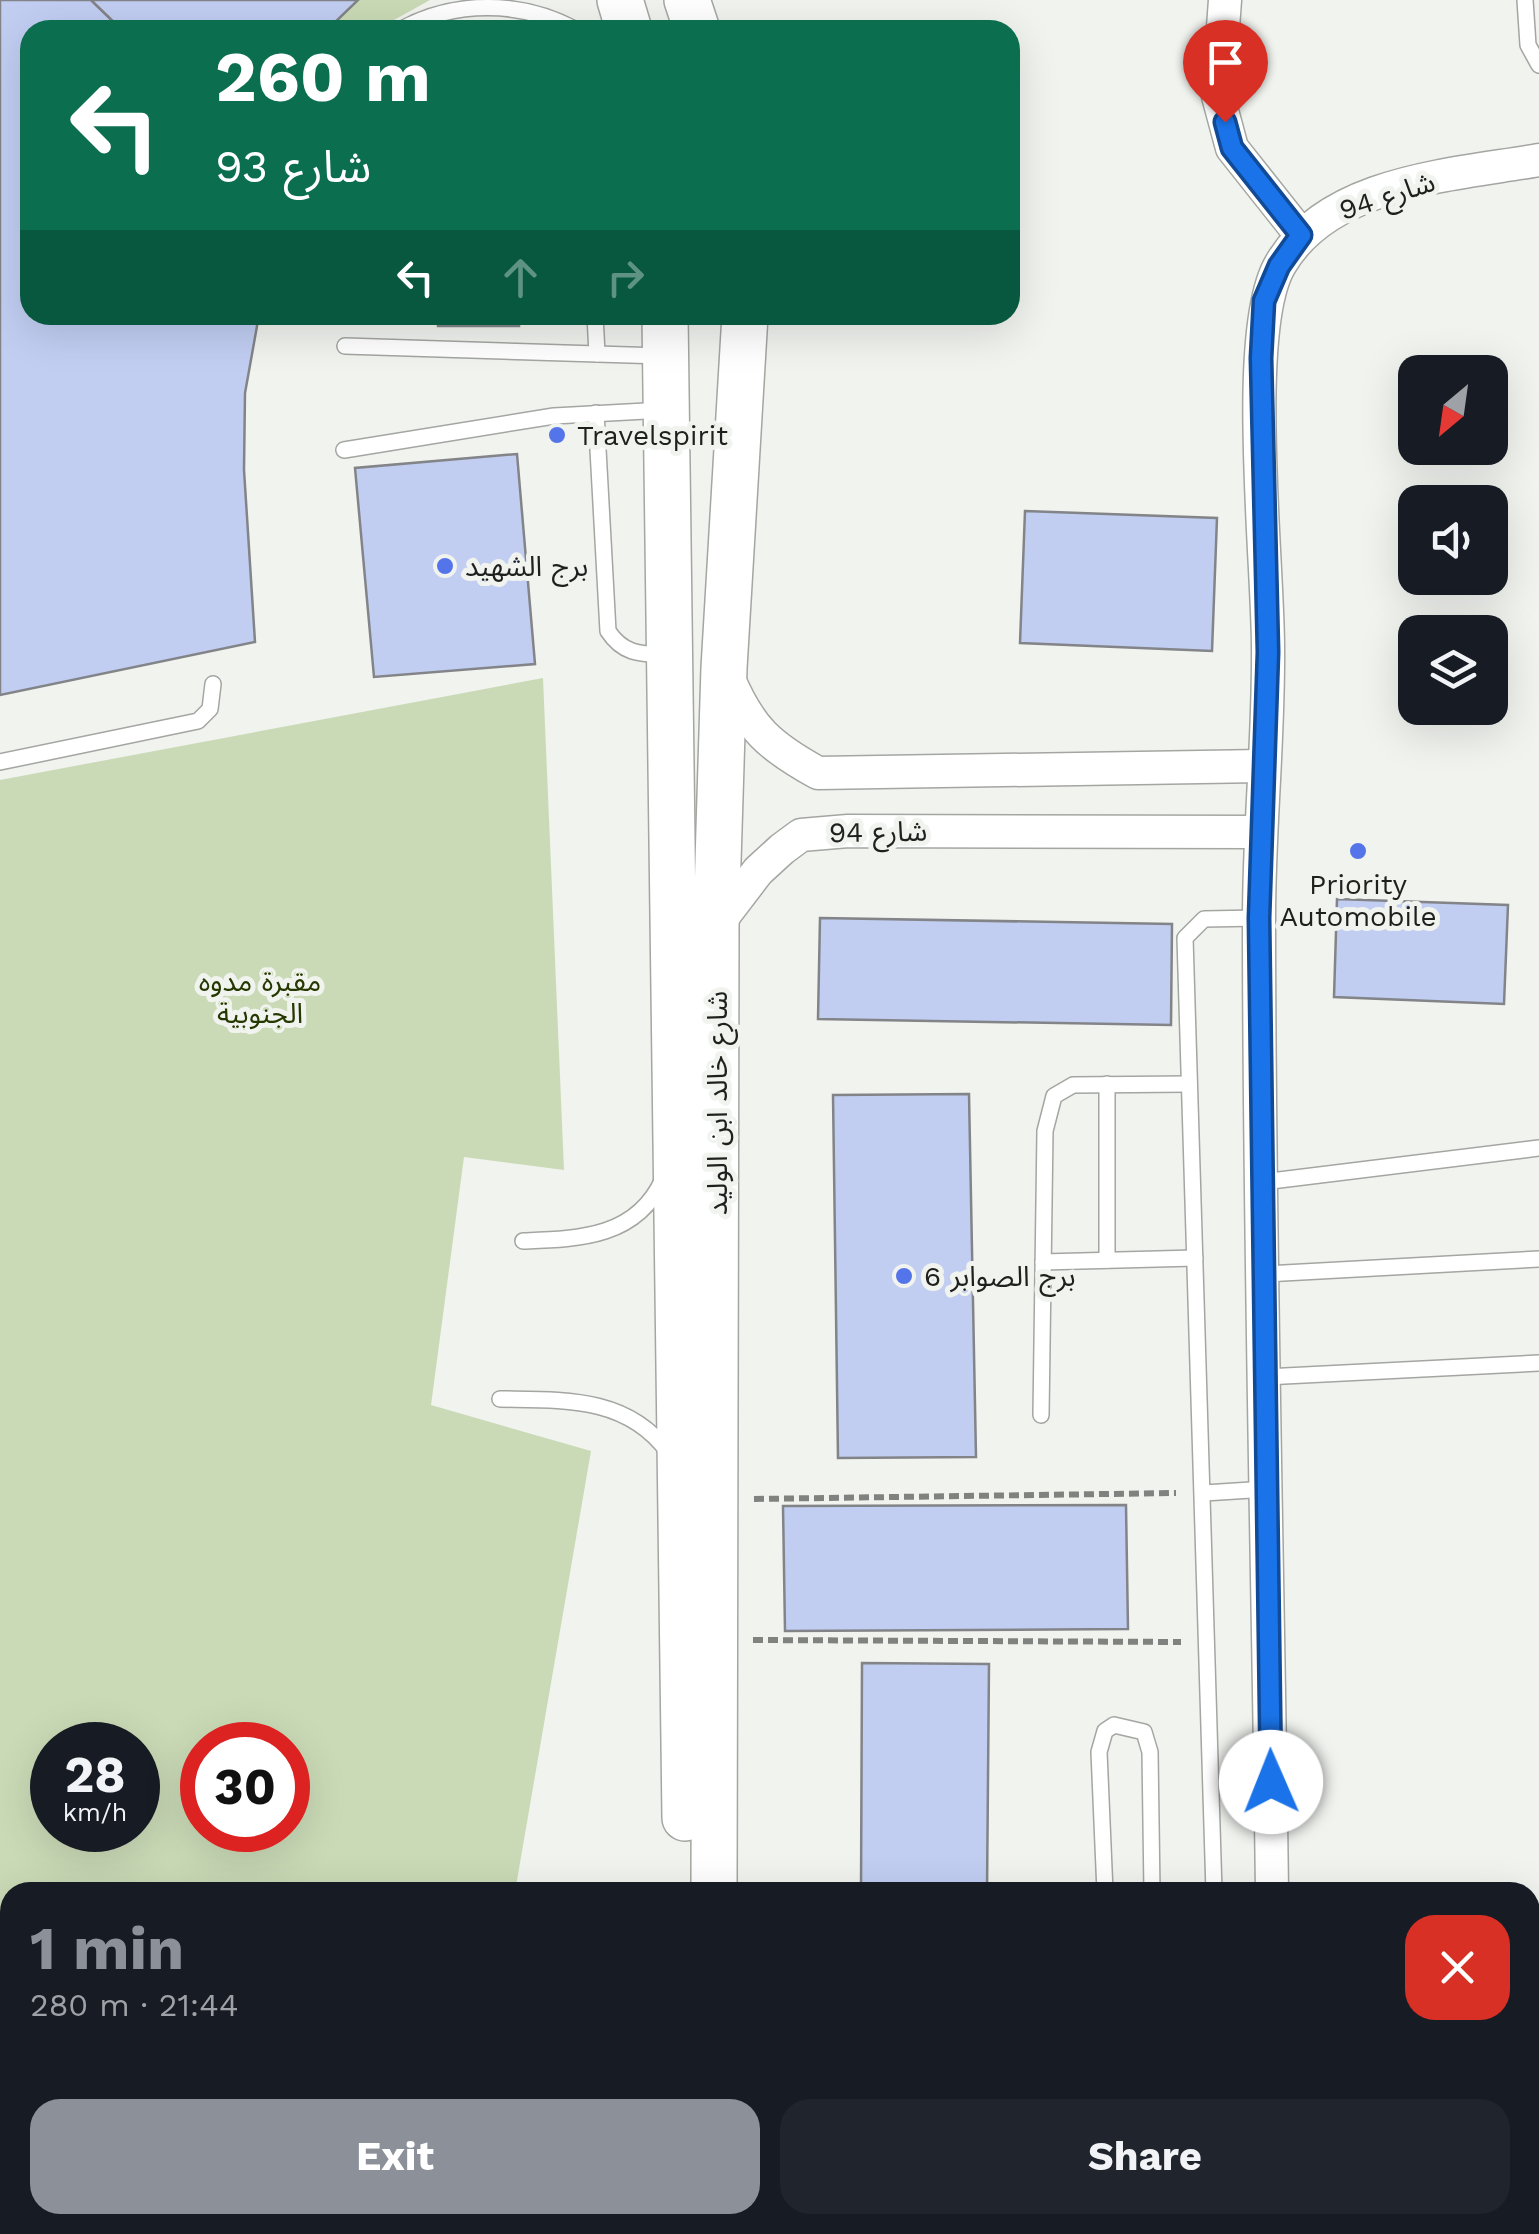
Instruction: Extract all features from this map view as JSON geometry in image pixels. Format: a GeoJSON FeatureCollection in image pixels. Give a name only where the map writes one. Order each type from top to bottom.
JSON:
{"type":"FeatureCollection","features":[{"type":"Feature","properties":{"kind":"main road","name":"شارع خالد ابن الوليد"},"geometry":{"type":"LineString","coordinates":[[714,1882],[718,1498],[716,926],[724,668],[743,325]]}},
{"type":"Feature","properties":{"kind":"main road","name":"شارع خالد ابن الوليد"},"geometry":{"type":"LineString","coordinates":[[666,336],[686,1882]]}},
{"type":"Feature","properties":{"kind":"street"},"geometry":{"type":"LineString","coordinates":[[1225,0],[1218,96],[1232,148],[1301,235]]}},
{"type":"Feature","properties":{"kind":"street","name":"شارع 94"},"geometry":{"type":"LineString","coordinates":[[1272,1882],[1259,918],[1268,652],[1261,358],[1264,301],[1279,266],[1301,235],[1340,206],[1468,172],[1539,160]]}},
{"type":"Feature","properties":{"kind":"street"},"geometry":{"type":"LineString","coordinates":[[724,668],[744,716],[760,735],[818,773],[1262,766]]}},
{"type":"Feature","properties":{"kind":"street","name":"شارع 94"},"geometry":{"type":"LineString","coordinates":[[716,926],[758,871],[801,835],[848,830],[1260,832]]}},
{"type":"Feature","properties":{"kind":"lane"},"geometry":{"type":"LineString","coordinates":[[1528,0],[1528,45],[1539,65]]}},
{"type":"Feature","properties":{"kind":"lane"},"geometry":{"type":"LineString","coordinates":[[422,20],[441,11],[506,5],[554,20]]}},
{"type":"Feature","properties":{"kind":"lane"},"geometry":{"type":"LineString","coordinates":[[596,325],[597,354]]}},
{"type":"Feature","properties":{"kind":"lane"},"geometry":{"type":"LineString","coordinates":[[346,346],[597,354],[666,336]]}},
{"type":"Feature","properties":{"kind":"lane"},"geometry":{"type":"LineString","coordinates":[[344,450],[554,416],[668,410]]}},
{"type":"Feature","properties":{"kind":"lane"},"geometry":{"type":"LineString","coordinates":[[596,413],[608,631],[617,645],[636,654],[670,655]]}},
{"type":"Feature","properties":{"kind":"lane"},"geometry":{"type":"LineString","coordinates":[[0,762],[198,721],[210,709],[214,684]]}},
{"type":"Feature","properties":{"kind":"lane"},"geometry":{"type":"LineString","coordinates":[[1214,1882],[1186,938],[1204,919],[1259,918]]}},
{"type":"Feature","properties":{"kind":"lane"},"geometry":{"type":"LineString","coordinates":[[1107,1084],[1107,1260]]}},
{"type":"Feature","properties":{"kind":"lane"},"geometry":{"type":"LineString","coordinates":[[1040,1415],[1045,1131],[1054,1096],[1073,1085],[1189,1084]]}},
{"type":"Feature","properties":{"kind":"lane"},"geometry":{"type":"LineString","coordinates":[[1263,1182],[1539,1148]]}},
{"type":"Feature","properties":{"kind":"lane"},"geometry":{"type":"LineString","coordinates":[[523,1241],[612,1232],[634,1217],[659,1188],[674,1153]]}},
{"type":"Feature","properties":{"kind":"lane"},"geometry":{"type":"LineString","coordinates":[[1043,1262],[1196,1258]]}},
{"type":"Feature","properties":{"kind":"lane"},"geometry":{"type":"LineString","coordinates":[[1265,1274],[1539,1259]]}},
{"type":"Feature","properties":{"kind":"lane"},"geometry":{"type":"LineString","coordinates":[[1266,1377],[1539,1363]]}},
{"type":"Feature","properties":{"kind":"lane"},"geometry":{"type":"LineString","coordinates":[[500,1400],[566,1399],[602,1407],[650,1428],[679,1468]]}},
{"type":"Feature","properties":{"kind":"lane"},"geometry":{"type":"LineString","coordinates":[[1204,1493],[1267,1490]]}},
{"type":"Feature","properties":{"kind":"lane"},"geometry":{"type":"LineString","coordinates":[[1105,1882],[1099,1752],[1105,1731],[1114,1726],[1144,1732],[1150,1752],[1152,1882]]}},
{"type":"Feature","properties":{"kind":"path"},"geometry":{"type":"LineString","coordinates":[[718,1498],[1204,1493]]}},
{"type":"Feature","properties":{"kind":"path"},"geometry":{"type":"LineString","coordinates":[[748,1640],[1207,1643]]}},
{"type":"Feature","properties":{"kind":"green space"},"geometry":{"type":"Polygon","coordinates":[[[358,0],[430,0],[394,20],[337,20],[358,0]]]}},
{"type":"Feature","properties":{"kind":"green space","name":"مقبرة مدوه الجنوبية"},"geometry":{"type":"Polygon","coordinates":[[[543,678],[564,1170],[464,1157],[431,1405],[591,1451],[517,1882],[0,1882],[0,780],[543,678]]]}},
{"type":"Feature","properties":{"kind":"building"},"geometry":{"type":"Polygon","coordinates":[[[0,0],[91,0],[112,20],[20,20],[20,325],[257,325],[245,393],[244,470],[255,642],[0,695],[0,0]]]}},
{"type":"Feature","properties":{"kind":"building"},"geometry":{"type":"Polygon","coordinates":[[[91,0],[358,0],[337,20],[112,20],[91,0]]]}},
{"type":"Feature","properties":{"kind":"building"},"geometry":{"type":"Polygon","coordinates":[[[438,325],[519,325],[519,326],[438,325]]]}},
{"type":"Feature","properties":{"kind":"building","name":"برج الشهيد"},"geometry":{"type":"Polygon","coordinates":[[[517,454],[535,664],[374,677],[355,468],[517,454]]]}},
{"type":"Feature","properties":{"kind":"building"},"geometry":{"type":"Polygon","coordinates":[[[1025,511],[1217,518],[1212,651],[1020,643],[1025,511]]]}},
{"type":"Feature","properties":{"kind":"building"},"geometry":{"type":"Polygon","coordinates":[[[1337,899],[1508,905],[1504,1004],[1334,997],[1337,899]]]}},
{"type":"Feature","properties":{"kind":"building"},"geometry":{"type":"Polygon","coordinates":[[[820,918],[1172,924],[1171,1025],[818,1019],[820,918]]]}},
{"type":"Feature","properties":{"kind":"building","name":"برج الصوابر 6"},"geometry":{"type":"Polygon","coordinates":[[[969,1094],[976,1457],[838,1458],[833,1095],[969,1094]]]}},
{"type":"Feature","properties":{"kind":"building"},"geometry":{"type":"Polygon","coordinates":[[[1126,1505],[1128,1629],[785,1631],[783,1506],[1126,1505]]]}},
{"type":"Feature","properties":{"kind":"building"},"geometry":{"type":"Polygon","coordinates":[[[862,1663],[989,1664],[987,1882],[861,1882],[862,1663]]]}},
{"type":"Feature","properties":{"kind":"place","name":"Travelspirit"},"geometry":{"type":"Point","coordinates":[557,435]}},
{"type":"Feature","properties":{"kind":"place","name":"برج الشهيد"},"geometry":{"type":"Point","coordinates":[445,566]}},
{"type":"Feature","properties":{"kind":"place","name":"Priority Automobile"},"geometry":{"type":"Point","coordinates":[1358,851]}},
{"type":"Feature","properties":{"kind":"place","name":"برج الصوابر 6"},"geometry":{"type":"Point","coordinates":[904,1276]}},
{"type":"Feature","properties":{"kind":"route"},"geometry":{"type":"LineString","coordinates":[[1225,122],[1232,148],[1259,187],[1301,235],[1279,266],[1264,301],[1261,358],[1268,652],[1259,918],[1271,1782]]}}]}
